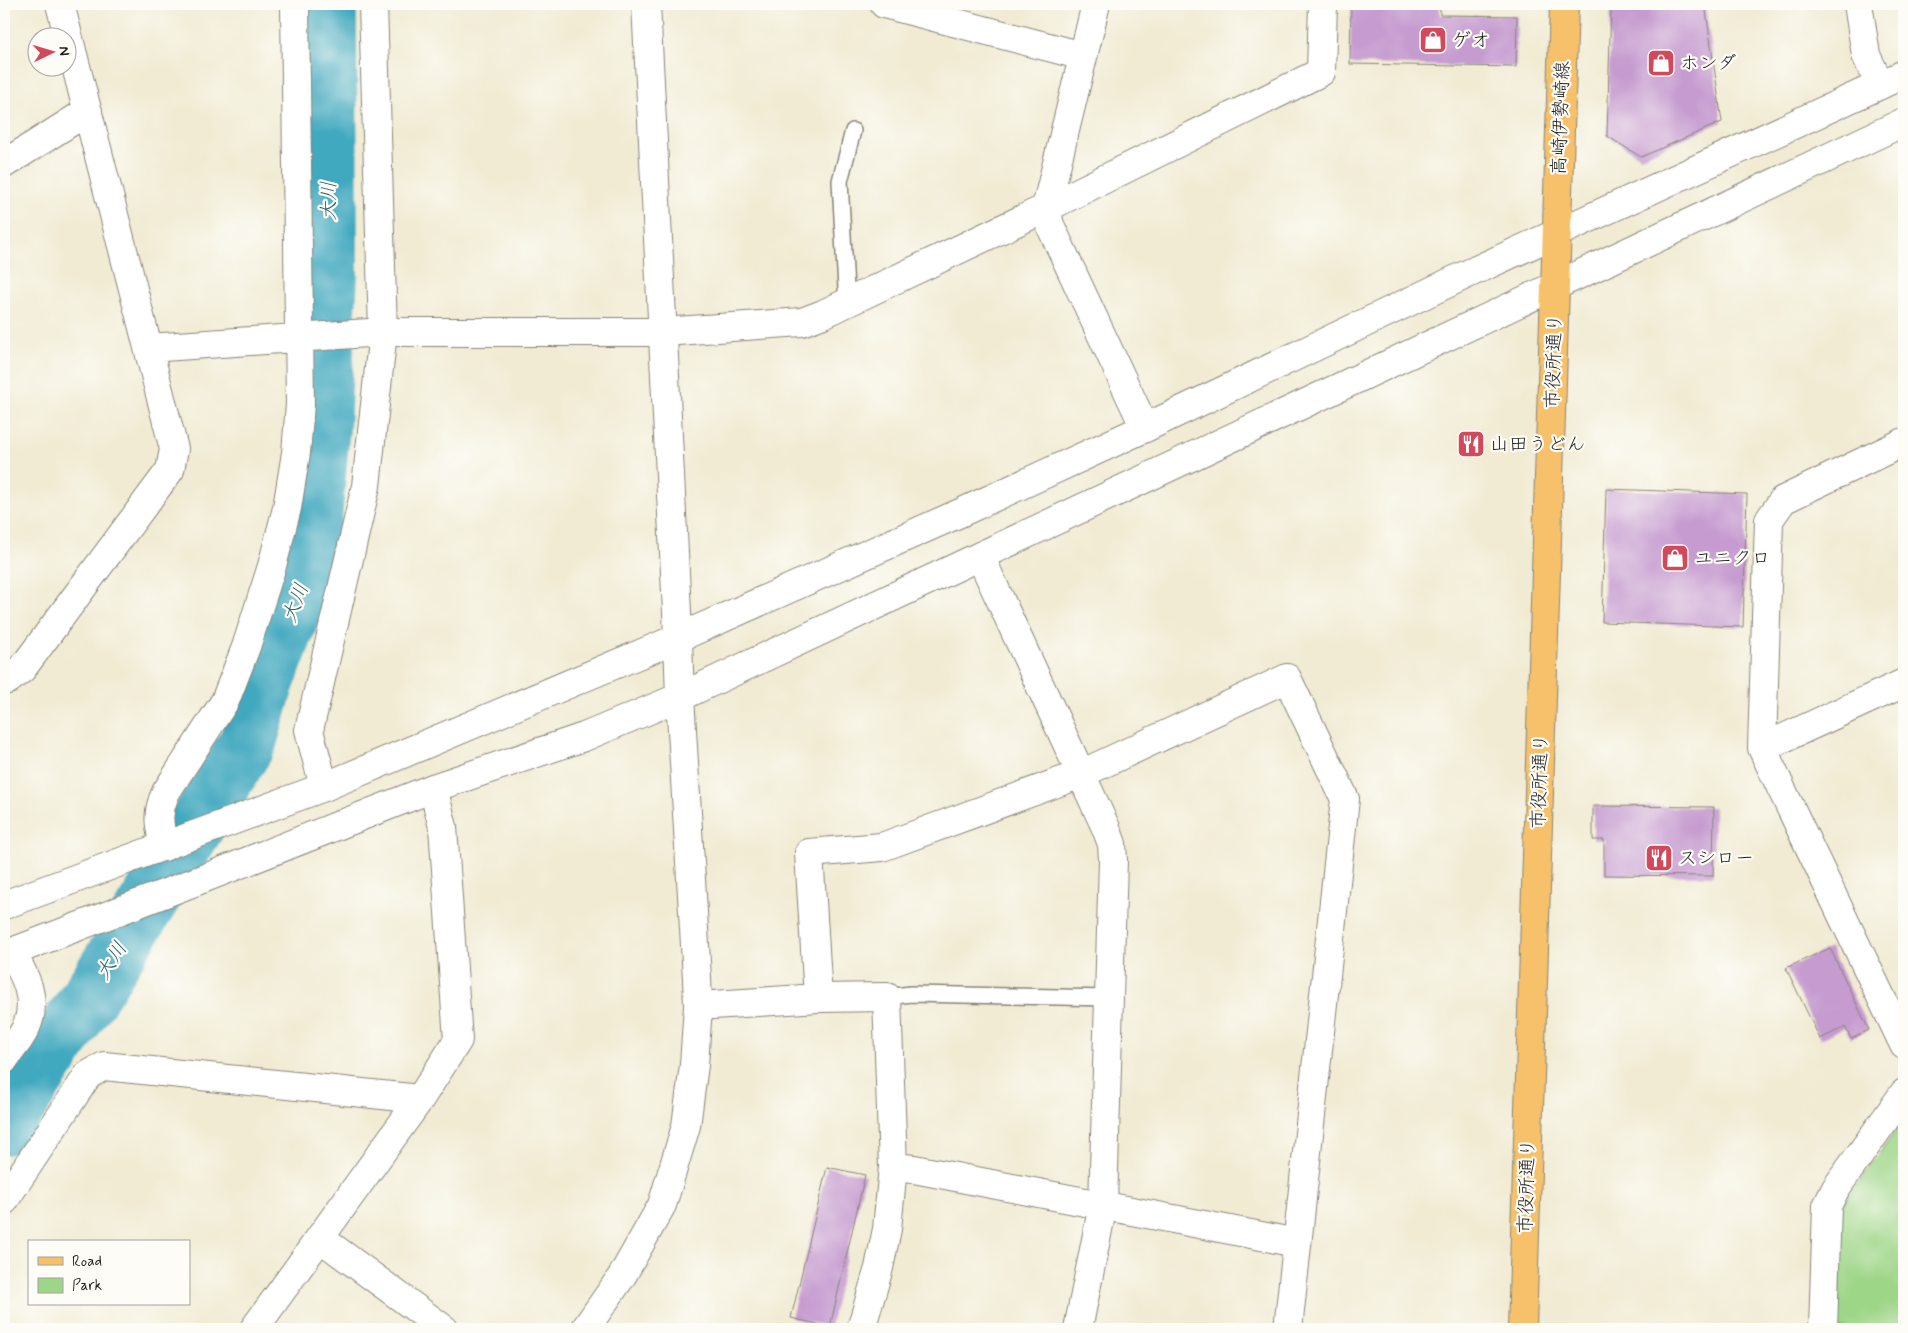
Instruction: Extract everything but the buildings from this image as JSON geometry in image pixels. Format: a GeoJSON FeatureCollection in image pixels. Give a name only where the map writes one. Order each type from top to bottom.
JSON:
{"type":"FeatureCollection","features":[{"type":"Feature","properties":{"kind":"main road","name":"高崎伊勢崎線"},"geometry":{"type":"LineString","coordinates":[[1558,233],[1564,4]]}},
{"type":"Feature","properties":{"kind":"main road","name":"市役所通り"},"geometry":{"type":"LineString","coordinates":[[1522,1329],[1558,233]]}},
{"type":"Feature","properties":{"kind":"street"},"geometry":{"type":"LineString","coordinates":[[4,681],[8,680],[22,668],[170,470],[174,449],[60,4]]}},
{"type":"Feature","properties":{"kind":"street"},"geometry":{"type":"LineString","coordinates":[[152,851],[160,806],[166,792],[225,701],[239,669],[272,566],[287,508],[296,453],[305,338],[294,4]]}},
{"type":"Feature","properties":{"kind":"street"},"geometry":{"type":"LineString","coordinates":[[324,787],[309,730],[366,486],[373,333],[373,4]]}},
{"type":"Feature","properties":{"kind":"street"},"geometry":{"type":"LineString","coordinates":[[585,1329],[622,1276],[662,1205],[686,1126],[694,1065],[698,1006],[680,698],[646,4]]}},
{"type":"Feature","properties":{"kind":"street"},"geometry":{"type":"LineString","coordinates":[[884,4],[1083,56]]}},
{"type":"Feature","properties":{"kind":"street"},"geometry":{"type":"LineString","coordinates":[[1096,4],[1046,208],[1050,225],[1145,428]]}},
{"type":"Feature","properties":{"kind":"street"},"geometry":{"type":"LineString","coordinates":[[148,348],[373,333],[663,332],[802,322],[824,314],[1046,208],[1321,72],[1324,4]]}},
{"type":"Feature","properties":{"kind":"street"},"geometry":{"type":"LineString","coordinates":[[4,905],[324,787],[678,638],[960,513],[1145,428],[1558,233],[1892,80],[1866,55],[1858,4]]}},
{"type":"Feature","properties":{"kind":"street"},"geometry":{"type":"LineString","coordinates":[[4,164],[88,111]]}},
{"type":"Feature","properties":{"kind":"street"},"geometry":{"type":"LineString","coordinates":[[4,1060],[28,1025],[32,1004],[27,980],[8,953],[433,788],[584,737],[680,698],[1904,122]]}},
{"type":"Feature","properties":{"kind":"street"},"geometry":{"type":"LineString","coordinates":[[1904,442],[1783,500],[1769,520],[1762,748],[1904,1046]]}},
{"type":"Feature","properties":{"kind":"street"},"geometry":{"type":"LineString","coordinates":[[980,556],[1112,844],[1103,1205],[1078,1329]]}},
{"type":"Feature","properties":{"kind":"street"},"geometry":{"type":"LineString","coordinates":[[818,998],[809,853],[882,847],[1081,774],[1287,678],[1345,799],[1288,1329]]}},
{"type":"Feature","properties":{"kind":"street"},"geometry":{"type":"LineString","coordinates":[[1762,748],[1904,683]]}},
{"type":"Feature","properties":{"kind":"street"},"geometry":{"type":"LineString","coordinates":[[254,1329],[420,1099],[458,1040],[443,827],[433,788]]}},
{"type":"Feature","properties":{"kind":"street"},"geometry":{"type":"LineString","coordinates":[[698,1006],[818,998],[887,997],[893,1167],[886,1229],[879,1268],[861,1329]]}},
{"type":"Feature","properties":{"kind":"street"},"geometry":{"type":"LineString","coordinates":[[4,1201],[88,1075],[104,1066],[420,1099]]}},
{"type":"Feature","properties":{"kind":"street"},"geometry":{"type":"LineString","coordinates":[[1823,1329],[1827,1206],[1836,1188],[1904,1093]]}},
{"type":"Feature","properties":{"kind":"street"},"geometry":{"type":"LineString","coordinates":[[893,1167],[914,1169],[1297,1243]]}},
{"type":"Feature","properties":{"kind":"street"},"geometry":{"type":"LineString","coordinates":[[320,1238],[444,1329]]}},
{"type":"Feature","properties":{"kind":"lane"},"geometry":{"type":"LineString","coordinates":[[851,301],[846,289],[840,181],[853,131]]}},
{"type":"Feature","properties":{"kind":"lane"},"geometry":{"type":"LineString","coordinates":[[887,997],[912,994],[1109,998]]}},
{"type":"Feature","properties":{"kind":"green space"},"geometry":{"type":"Polygon","coordinates":[[[1904,1119],[1904,1329],[1837,1329],[1842,1206],[1904,1119]]]}},
{"type":"Feature","properties":{"kind":"waterway","name":"大川"},"geometry":{"type":"LineString","coordinates":[[4,1126],[100,980],[248,742],[265,684],[309,567],[321,428],[329,273],[328,4]]}},
{"type":"Feature","properties":{"kind":"place","name":"ゲオ"},"geometry":{"type":"Point","coordinates":[1433,40]}},
{"type":"Feature","properties":{"kind":"place","name":"ホンダ"},"geometry":{"type":"Point","coordinates":[1661,63]}},
{"type":"Feature","properties":{"kind":"place","name":"山田うどん"},"geometry":{"type":"Point","coordinates":[1471,444]}},
{"type":"Feature","properties":{"kind":"place","name":"ユニクロ"},"geometry":{"type":"Point","coordinates":[1675,558]}},
{"type":"Feature","properties":{"kind":"place","name":"スシロー"},"geometry":{"type":"Point","coordinates":[1659,858]}}]}
